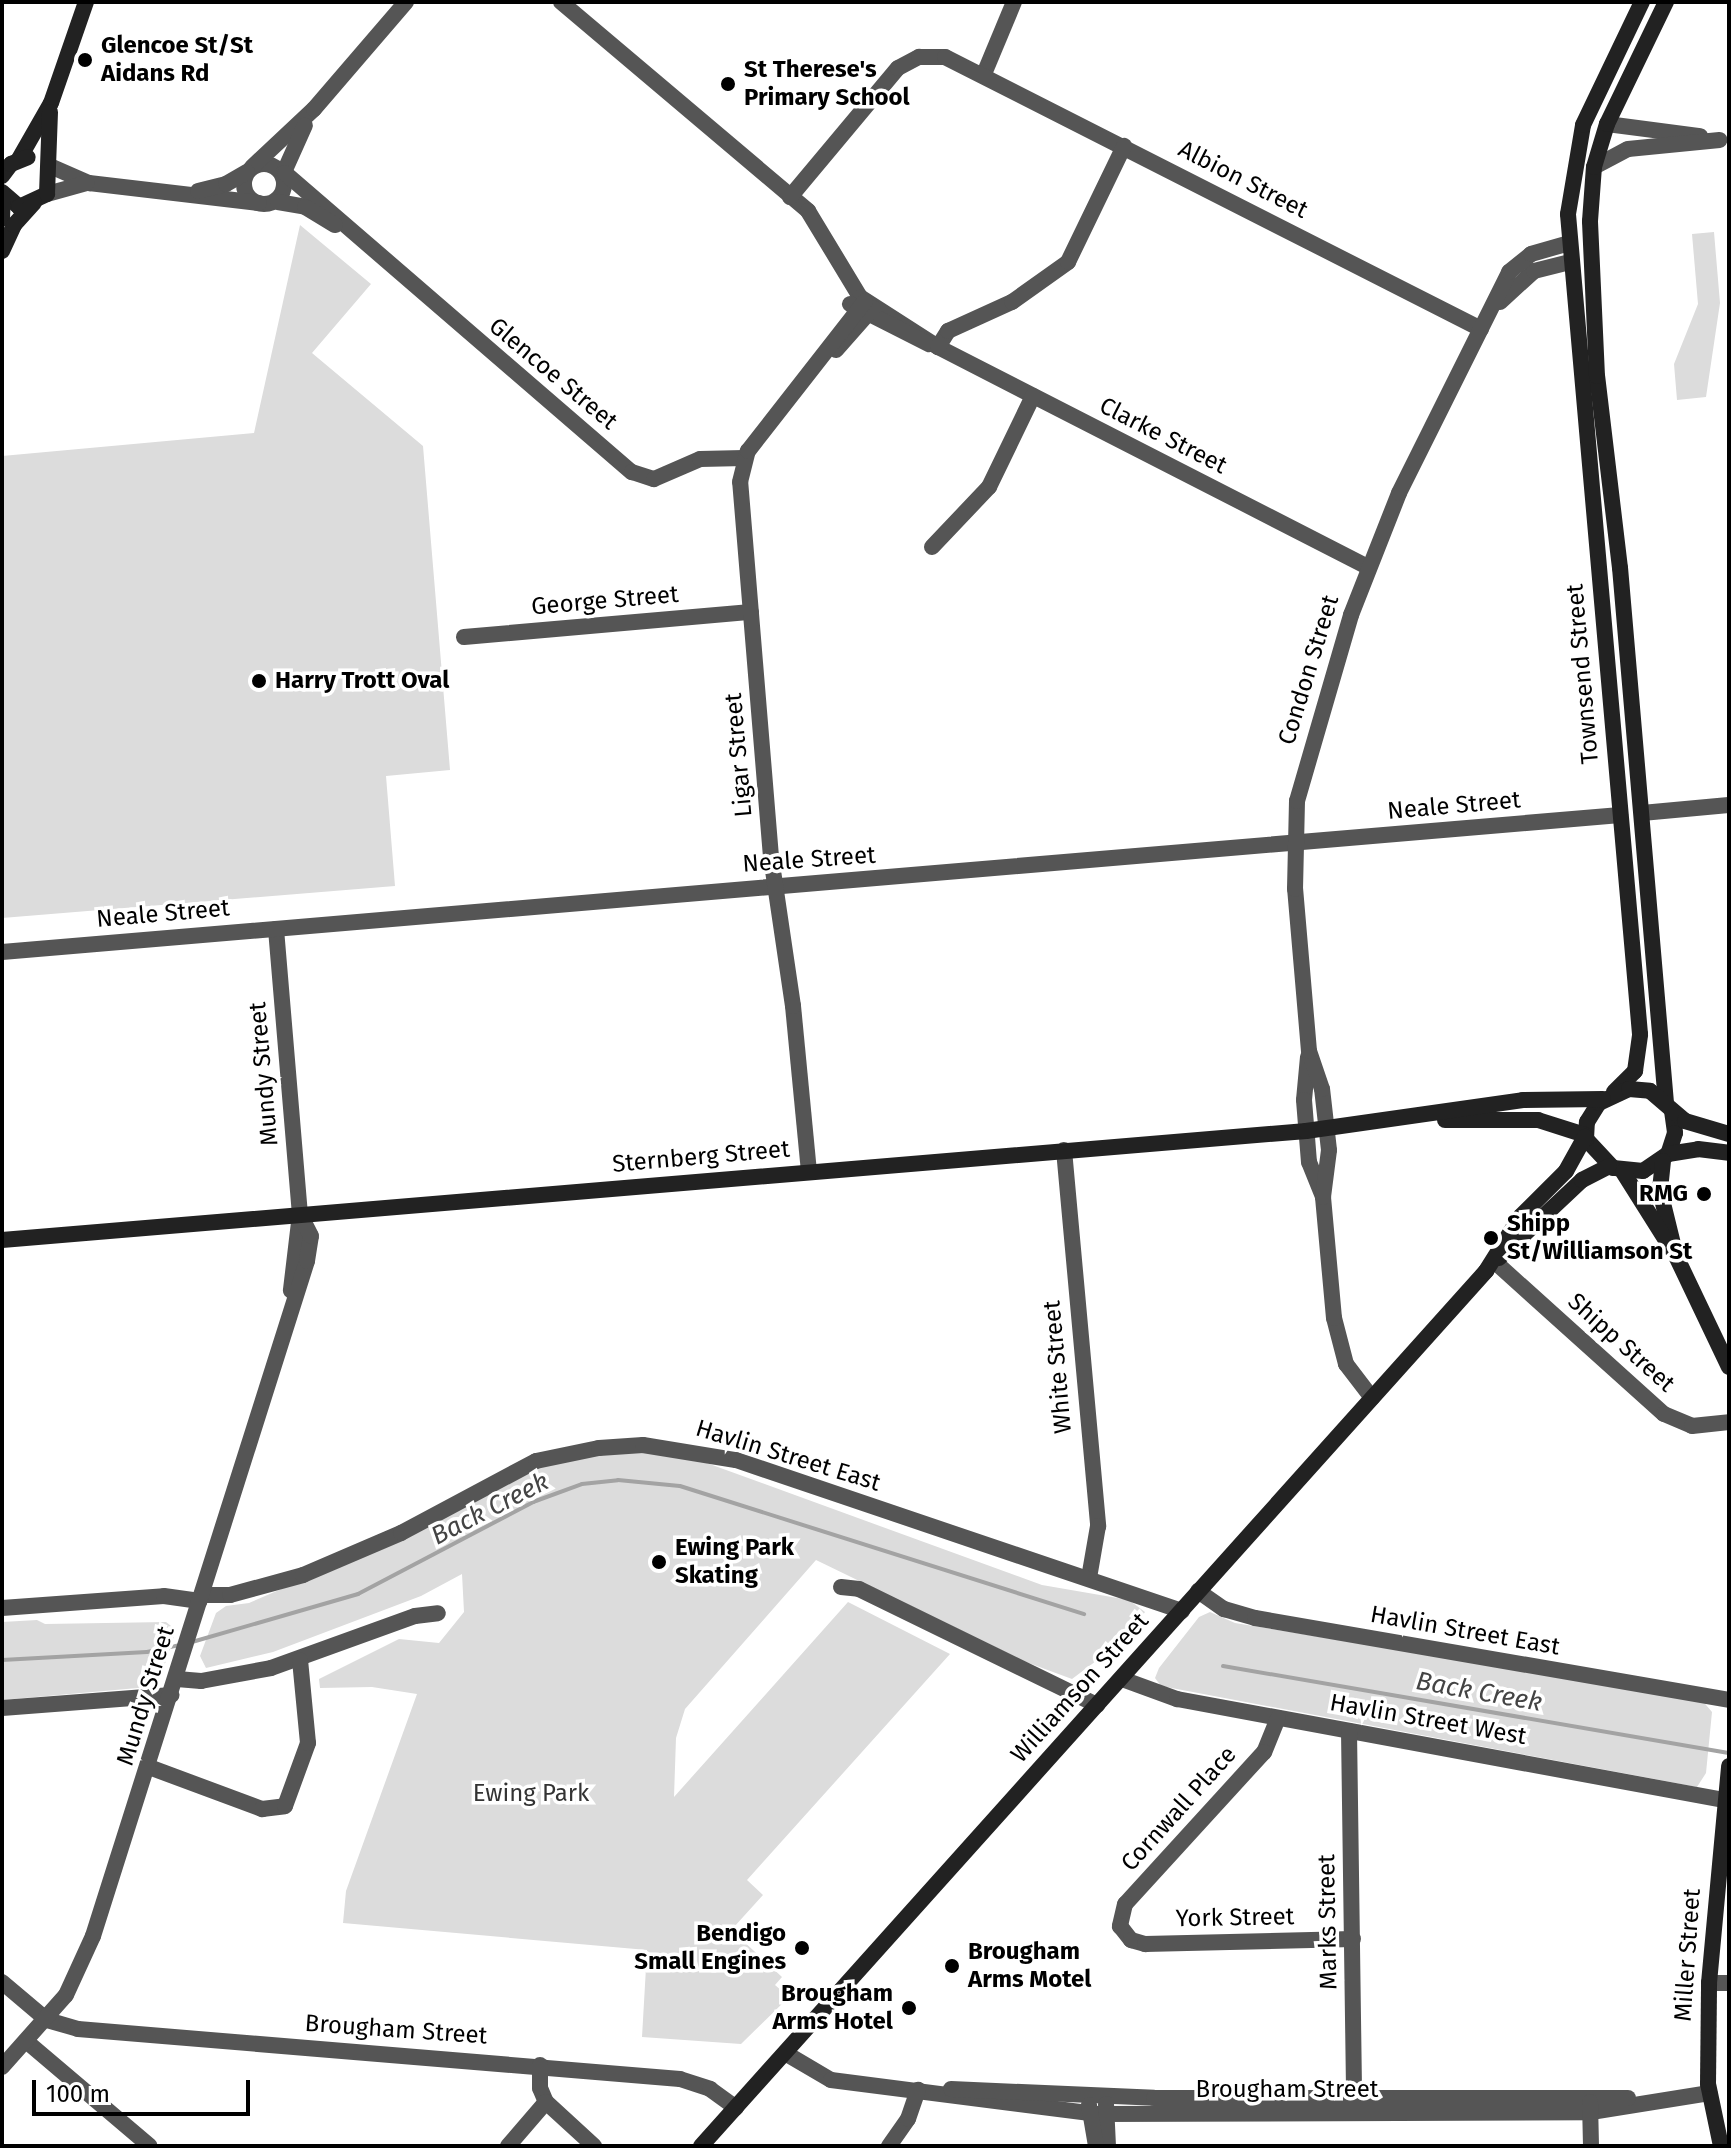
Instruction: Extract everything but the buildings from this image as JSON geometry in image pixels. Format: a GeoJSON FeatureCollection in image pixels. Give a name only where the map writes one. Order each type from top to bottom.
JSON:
{"type":"FeatureCollection","features":[{"type":"Feature","properties":{"kind":"street"},"geometry":{"type":"LineString","coordinates":[[7,168],[51,103],[86,2]]}},
{"type":"Feature","properties":{"kind":"street"},"geometry":{"type":"LineString","coordinates":[[259,203],[244,191],[249,170],[314,109],[406,2]]}},
{"type":"Feature","properties":{"kind":"street"},"geometry":{"type":"LineString","coordinates":[[561,2],[790,197],[836,283],[866,308],[744,458]]}},
{"type":"Feature","properties":{"kind":"street"},"geometry":{"type":"LineString","coordinates":[[984,74],[1014,2]]}},
{"type":"Feature","properties":{"kind":"street"},"geometry":{"type":"LineString","coordinates":[[1569,243],[1570,182],[1583,125],[1642,2]]}},
{"type":"Feature","properties":{"kind":"street"},"geometry":{"type":"LineString","coordinates":[[1594,167],[1607,124],[1666,2]]}},
{"type":"Feature","properties":{"kind":"street","name":"Albion Street"},"geometry":{"type":"LineString","coordinates":[[790,197],[906,62],[939,56],[984,74],[1481,329]]}},
{"type":"Feature","properties":{"kind":"street"},"geometry":{"type":"LineString","coordinates":[[2,251],[14,225],[41,198],[48,165],[51,103]]}},
{"type":"Feature","properties":{"kind":"street"},"geometry":{"type":"LineString","coordinates":[[7,168],[48,165],[89,183],[259,203],[278,202],[284,172],[314,109]]}},
{"type":"Feature","properties":{"kind":"street"},"geometry":{"type":"LineString","coordinates":[[1569,243],[1588,145],[1607,124]]}},
{"type":"Feature","properties":{"kind":"street"},"geometry":{"type":"LineString","coordinates":[[1607,124],[1725,140]]}},
{"type":"Feature","properties":{"kind":"street"},"geometry":{"type":"LineString","coordinates":[[1594,167],[1628,149],[1725,140]]}},
{"type":"Feature","properties":{"kind":"street"},"geometry":{"type":"LineString","coordinates":[[938,347],[948,331],[1012,302],[1068,262],[1124,146]]}},
{"type":"Feature","properties":{"kind":"street"},"geometry":{"type":"LineString","coordinates":[[189,193],[226,184],[264,164],[284,172]]}},
{"type":"Feature","properties":{"kind":"street","name":"Townsend Street"},"geometry":{"type":"LineString","coordinates":[[1594,167],[1591,249],[1597,376],[1669,1107]]}},
{"type":"Feature","properties":{"kind":"street","name":"Glencoe Street"},"geometry":{"type":"LineString","coordinates":[[284,172],[316,196],[353,236],[640,476],[660,478],[710,457],[744,458]]}},
{"type":"Feature","properties":{"kind":"street"},"geometry":{"type":"LineString","coordinates":[[2,193],[19,207],[89,183]]}},
{"type":"Feature","properties":{"kind":"street"},"geometry":{"type":"LineString","coordinates":[[2,193],[2,219]]}},
{"type":"Feature","properties":{"kind":"street","name":"Glencoe Street"},"geometry":{"type":"LineString","coordinates":[[278,202],[305,207],[353,236]]}},
{"type":"Feature","properties":{"kind":"street","name":"Townsend Street"},"geometry":{"type":"LineString","coordinates":[[1569,243],[1640,1048],[1635,1071],[1609,1096]]}},
{"type":"Feature","properties":{"kind":"street","name":"Condon Street"},"geometry":{"type":"LineString","coordinates":[[1323,1197],[1311,1171],[1306,1131],[1309,1051],[1294,845],[1311,741],[1368,567],[1481,329],[1516,264],[1540,250],[1569,243]]}},
{"type":"Feature","properties":{"kind":"street","name":"Condon Street"},"geometry":{"type":"LineString","coordinates":[[1481,329],[1521,280],[1543,266],[1570,262]]}},
{"type":"Feature","properties":{"kind":"street","name":"Clarke Street"},"geometry":{"type":"LineString","coordinates":[[866,308],[1368,567]]}},
{"type":"Feature","properties":{"kind":"street"},"geometry":{"type":"LineString","coordinates":[[932,547],[989,487],[1033,396]]}},
{"type":"Feature","properties":{"kind":"street","name":"Ligar Street"},"geometry":{"type":"LineString","coordinates":[[744,458],[740,482],[775,887],[793,1006],[809,1172]]}},
{"type":"Feature","properties":{"kind":"street","name":"George Street"},"geometry":{"type":"LineString","coordinates":[[464,637],[751,612]]}},
{"type":"Feature","properties":{"kind":"street"},"geometry":{"type":"LineString","coordinates":[[1642,813],[1729,805]]}},
{"type":"Feature","properties":{"kind":"street","name":"Neale Street"},"geometry":{"type":"LineString","coordinates":[[2,952],[1620,815]]}},
{"type":"Feature","properties":{"kind":"street","name":"Mundy Street"},"geometry":{"type":"LineString","coordinates":[[2,2067],[47,2020],[83,1963],[149,1767],[311,1243],[300,1214],[276,929]]}},
{"type":"Feature","properties":{"kind":"street","name":"Condon Street"},"geometry":{"type":"LineString","coordinates":[[1309,1051],[1322,1089],[1327,1129],[1323,1197],[1338,1341],[1349,1369],[1372,1398]]}},
{"type":"Feature","properties":{"kind":"street"},"geometry":{"type":"LineString","coordinates":[[1729,1134],[1695,1125],[1643,1090],[1609,1096],[1585,1136],[1616,1169],[1676,1256],[1729,1367]]}},
{"type":"Feature","properties":{"kind":"street","name":"Sternberg Street"},"geometry":{"type":"LineString","coordinates":[[2,1240],[1306,1131],[1404,1120],[1523,1100],[1609,1096]]}},
{"type":"Feature","properties":{"kind":"street"},"geometry":{"type":"LineString","coordinates":[[1669,1107],[1675,1133],[1666,1158],[1660,1191],[1676,1256]]}},
{"type":"Feature","properties":{"kind":"street","name":"Sternberg Street"},"geometry":{"type":"LineString","coordinates":[[1404,1120],[1538,1120],[1585,1136]]}},
{"type":"Feature","properties":{"kind":"street","name":"Williamson Street"},"geometry":{"type":"LineString","coordinates":[[1495,1262],[1520,1217],[1566,1171],[1585,1136]]}},
{"type":"Feature","properties":{"kind":"street"},"geometry":{"type":"LineString","coordinates":[[1616,1169],[1643,1171],[1666,1158],[1698,1149],[1729,1153]]}},
{"type":"Feature","properties":{"kind":"street","name":"White Street"},"geometry":{"type":"LineString","coordinates":[[1064,1150],[1098,1526],[1089,1578]]}},
{"type":"Feature","properties":{"kind":"street","name":"Williamson Street"},"geometry":{"type":"LineString","coordinates":[[701,2146],[1495,1262],[1582,1180],[1616,1169]]}},
{"type":"Feature","properties":{"kind":"street","name":"Shipp Street"},"geometry":{"type":"LineString","coordinates":[[1495,1262],[1664,1414],[1692,1426],[1729,1422]]}},
{"type":"Feature","properties":{"kind":"street","name":"Havlin Street East"},"geometry":{"type":"LineString","coordinates":[[2,1608],[164,1596],[201,1598],[230,1595],[294,1578],[401,1533],[536,1461],[623,1445],[684,1448],[736,1460],[1182,1611]]}},
{"type":"Feature","properties":{"kind":"street"},"geometry":{"type":"LineString","coordinates":[[841,1587],[859,1589],[1097,1705]]}},
{"type":"Feature","properties":{"kind":"street","name":"Havlin Street East"},"geometry":{"type":"LineString","coordinates":[[1198,1591],[1224,1609],[1255,1618],[1729,1700]]}},
{"type":"Feature","properties":{"kind":"street"},"geometry":{"type":"LineString","coordinates":[[2,1708],[174,1687],[300,1660],[403,1619],[438,1613]]}},
{"type":"Feature","properties":{"kind":"street"},"geometry":{"type":"LineString","coordinates":[[149,1767],[262,1809],[285,1806],[308,1743],[300,1660]]}},
{"type":"Feature","properties":{"kind":"street","name":"Havlin Street West"},"geometry":{"type":"LineString","coordinates":[[1122,1679],[1149,1693],[1727,1800]]}},
{"type":"Feature","properties":{"kind":"street","name":"Cornwall Place"},"geometry":{"type":"LineString","coordinates":[[1123,1932],[1120,1915],[1125,1904],[1264,1752],[1278,1718]]}},
{"type":"Feature","properties":{"kind":"street","name":"Marks Street"},"geometry":{"type":"LineString","coordinates":[[1349,1731],[1354,2105]]}},
{"type":"Feature","properties":{"kind":"street","name":"Miller Street"},"geometry":{"type":"LineString","coordinates":[[1721,2146],[1709,2093],[1709,1983],[1729,1766]]}},
{"type":"Feature","properties":{"kind":"street","name":"York Street"},"geometry":{"type":"LineString","coordinates":[[1123,1932],[1145,1944],[1353,1939]]}},
{"type":"Feature","properties":{"kind":"street"},"geometry":{"type":"LineString","coordinates":[[2,1982],[47,2020]]}},
{"type":"Feature","properties":{"kind":"street"},"geometry":{"type":"LineString","coordinates":[[1709,1983],[1729,1983]]}},
{"type":"Feature","properties":{"kind":"street","name":"Brougham Street"},"geometry":{"type":"LineString","coordinates":[[47,2020],[116,2034],[540,2065],[688,2080],[736,2108]]}},
{"type":"Feature","properties":{"kind":"street"},"geometry":{"type":"LineString","coordinates":[[26,2041],[150,2146]]}},
{"type":"Feature","properties":{"kind":"street","name":"Brougham Street"},"geometry":{"type":"LineString","coordinates":[[785,2053],[831,2080],[918,2090],[989,2104],[1106,2114],[1354,2105],[1590,2104],[1709,2093]]}},
{"type":"Feature","properties":{"kind":"street"},"geometry":{"type":"LineString","coordinates":[[540,2065],[540,2088],[546,2102],[594,2146]]}},
{"type":"Feature","properties":{"kind":"street"},"geometry":{"type":"LineString","coordinates":[[889,2146],[908,2119],[918,2090]]}},
{"type":"Feature","properties":{"kind":"street","name":"Brougham Street"},"geometry":{"type":"LineString","coordinates":[[918,2090],[1354,2105]]}},
{"type":"Feature","properties":{"kind":"street"},"geometry":{"type":"LineString","coordinates":[[1096,2146],[1089,2113],[1098,2094]]}},
{"type":"Feature","properties":{"kind":"street"},"geometry":{"type":"LineString","coordinates":[[1098,2094],[1106,2114],[1108,2146]]}},
{"type":"Feature","properties":{"kind":"street"},"geometry":{"type":"LineString","coordinates":[[508,2146],[546,2102]]}},
{"type":"Feature","properties":{"kind":"street"},"geometry":{"type":"LineString","coordinates":[[1590,2104],[1591,2146]]}},
{"type":"Feature","properties":{"kind":"green space"},"geometry":{"type":"Polygon","coordinates":[[[300,225],[371,284],[312,353],[423,446],[450,770],[386,776],[395,886],[2,918],[2,456],[254,433],[300,225]]]}},
{"type":"Feature","properties":{"kind":"green space"},"geometry":{"type":"Polygon","coordinates":[[[1714,232],[1720,303],[1706,397],[1677,400],[1674,364],[1698,304],[1692,234],[1714,232]]]}},
{"type":"Feature","properties":{"kind":"green space","name":"Ewing Park"},"geometry":{"type":"Polygon","coordinates":[[[624,1448],[693,1458],[1042,1585],[1129,1600],[1145,1612],[1128,1637],[1072,1679],[1026,1662],[816,1560],[685,1709],[676,1738],[674,1797],[848,1602],[950,1654],[747,1880],[763,1895],[724,1938],[733,1945],[740,1938],[782,1977],[775,1985],[789,1997],[741,2044],[642,2037],[647,1950],[343,1923],[346,1891],[417,1694],[372,1687],[320,1688],[319,1679],[399,1639],[439,1643],[464,1612],[462,1574],[421,1596],[273,1652],[206,1668],[200,1656],[216,1613],[226,1606],[249,1603],[391,1542],[538,1464],[624,1448]]]}},
{"type":"Feature","properties":{"kind":"green space"},"geometry":{"type":"Polygon","coordinates":[[[1210,1612],[1235,1623],[1701,1699],[1712,1712],[1706,1773],[1697,1787],[1161,1686],[1155,1678],[1159,1668],[1199,1617],[1210,1612]]]}},
{"type":"Feature","properties":{"kind":"green space"},"geometry":{"type":"Polygon","coordinates":[[[37,1620],[45,1624],[166,1622],[176,1630],[163,1670],[149,1687],[2,1700],[2,1622],[37,1620]]]}},
{"type":"Feature","properties":{"kind":"waterway","name":"Back Creek"},"geometry":{"type":"LineString","coordinates":[[192,1642],[358,1594],[533,1502],[582,1484],[618,1480],[680,1486],[1084,1614]]}},
{"type":"Feature","properties":{"kind":"waterway","name":"Back Creek"},"geometry":{"type":"LineString","coordinates":[[2,1660],[147,1652],[179,1645]]}},
{"type":"Feature","properties":{"kind":"waterway","name":"Back Creek"},"geometry":{"type":"LineString","coordinates":[[1223,1666],[1729,1753]]}},
{"type":"Feature","properties":{"kind":"place","name":"Glencoe St/St Aidans Rd"},"geometry":{"type":"Point","coordinates":[85,60]}},
{"type":"Feature","properties":{"kind":"place","name":"St Therese's Primary School"},"geometry":{"type":"Point","coordinates":[728,84]}},
{"type":"Feature","properties":{"kind":"place","name":"Harry Trott Oval"},"geometry":{"type":"Point","coordinates":[259,681]}},
{"type":"Feature","properties":{"kind":"place","name":"RMG"},"geometry":{"type":"Point","coordinates":[1704,1194]}},
{"type":"Feature","properties":{"kind":"place","name":"Shipp St/Williamson St"},"geometry":{"type":"Point","coordinates":[1491,1238]}},
{"type":"Feature","properties":{"kind":"place","name":"Ewing Park Skating"},"geometry":{"type":"Point","coordinates":[659,1562]}},
{"type":"Feature","properties":{"kind":"place","name":"Bendigo Small Engines"},"geometry":{"type":"Point","coordinates":[802,1948]}},
{"type":"Feature","properties":{"kind":"place","name":"Brougham Arms Motel"},"geometry":{"type":"Point","coordinates":[952,1966]}},
{"type":"Feature","properties":{"kind":"place","name":"Brougham Arms Hotel"},"geometry":{"type":"Point","coordinates":[909,2008]}}]}
